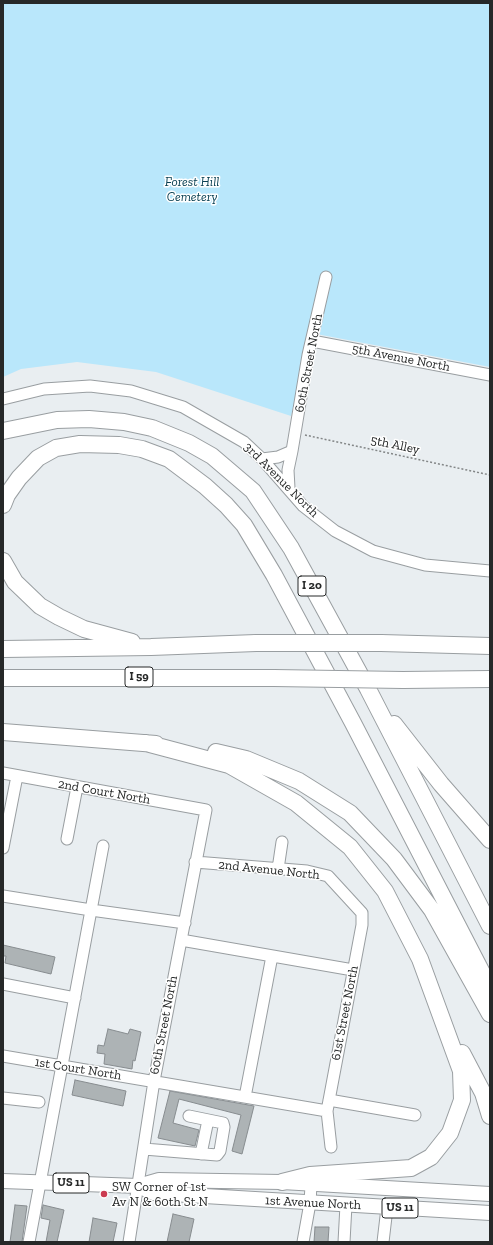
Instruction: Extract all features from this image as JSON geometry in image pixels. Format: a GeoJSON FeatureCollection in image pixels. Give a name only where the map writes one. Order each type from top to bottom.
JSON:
{"type":"FeatureCollection","features":[{"type":"Feature","properties":{"kind":"highway","name":"I 20"},"geometry":{"type":"LineString","coordinates":[[3,431],[57,420],[89,419],[124,422],[152,428],[188,443],[212,456],[253,491],[291,548],[368,689],[490,926]]}},
{"type":"Feature","properties":{"kind":"highway"},"geometry":{"type":"LineString","coordinates":[[3,505],[7,495],[19,478],[38,458],[56,448],[80,444],[119,445],[142,449],[169,459],[205,486],[226,506],[244,525],[274,575],[353,723],[490,988]]}},
{"type":"Feature","properties":{"kind":"highway"},"geometry":{"type":"LineString","coordinates":[[3,561],[16,582],[40,606],[84,629],[151,647]]}},
{"type":"Feature","properties":{"kind":"highway","name":"I 59"},"geometry":{"type":"LineString","coordinates":[[3,649],[151,647],[256,643],[490,646]]}},
{"type":"Feature","properties":{"kind":"highway","name":"I 59"},"geometry":{"type":"LineString","coordinates":[[3,678],[490,679]]}},
{"type":"Feature","properties":{"kind":"highway"},"geometry":{"type":"LineString","coordinates":[[368,689],[441,784],[490,840]]}},
{"type":"Feature","properties":{"kind":"highway"},"geometry":{"type":"LineString","coordinates":[[3,732],[189,746],[246,759],[299,781],[350,813],[394,859],[432,910],[490,1014]]}},
{"type":"Feature","properties":{"kind":"highway"},"geometry":{"type":"LineString","coordinates":[[146,743],[229,765],[296,803],[350,847],[385,891],[420,959],[460,1071],[462,1100],[450,1133],[431,1157],[411,1168],[310,1175],[282,1182]]}},
{"type":"Feature","properties":{"kind":"highway"},"geometry":{"type":"LineString","coordinates":[[447,1032],[466,1059],[483,1093],[490,1116]]}},
{"type":"Feature","properties":{"kind":"main road","name":"1st Avenue North"},"geometry":{"type":"LineString","coordinates":[[3,1181],[138,1186],[159,1180],[282,1182],[311,1185],[490,1194]]}},
{"type":"Feature","properties":{"kind":"main road","name":"1st Avenue North"},"geometry":{"type":"LineString","coordinates":[[138,1186],[154,1193],[490,1213]]}},
{"type":"Feature","properties":{"kind":"street","name":"60th Street North"},"geometry":{"type":"LineString","coordinates":[[289,488],[288,470],[296,433],[308,354],[326,276]]}},
{"type":"Feature","properties":{"kind":"street","name":"5th Avenue North"},"geometry":{"type":"LineString","coordinates":[[312,341],[490,375]]}},
{"type":"Feature","properties":{"kind":"street","name":"3rd Avenue North"},"geometry":{"type":"LineString","coordinates":[[3,399],[44,389],[90,386],[132,391],[183,407],[244,442],[289,488],[303,506],[335,531],[373,551],[425,565],[490,571]]}},
{"type":"Feature","properties":{"kind":"street"},"geometry":{"type":"LineString","coordinates":[[262,459],[278,457],[292,451]]}},
{"type":"Feature","properties":{"kind":"street","name":"2nd Court North"},"geometry":{"type":"LineString","coordinates":[[3,773],[206,810]]}},
{"type":"Feature","properties":{"kind":"street"},"geometry":{"type":"LineString","coordinates":[[3,848],[17,776]]}},
{"type":"Feature","properties":{"kind":"street"},"geometry":{"type":"LineString","coordinates":[[67,839],[77,787]]}},
{"type":"Feature","properties":{"kind":"street","name":"60th Street North"},"geometry":{"type":"LineString","coordinates":[[129,1242],[154,1081],[206,810]]}},
{"type":"Feature","properties":{"kind":"street"},"geometry":{"type":"LineString","coordinates":[[278,869],[282,842]]}},
{"type":"Feature","properties":{"kind":"street"},"geometry":{"type":"LineString","coordinates":[[29,1242],[103,846]]}},
{"type":"Feature","properties":{"kind":"street","name":"2nd Avenue North"},"geometry":{"type":"LineString","coordinates":[[195,862],[307,871],[328,876],[362,912],[362,925]]}},
{"type":"Feature","properties":{"kind":"street"},"geometry":{"type":"LineString","coordinates":[[3,896],[185,923]]}},
{"type":"Feature","properties":{"kind":"street","name":"61st Street North"},"geometry":{"type":"LineString","coordinates":[[331,1147],[328,1106],[362,925]]}},
{"type":"Feature","properties":{"kind":"street"},"geometry":{"type":"LineString","coordinates":[[180,940],[353,970]]}},
{"type":"Feature","properties":{"kind":"street"},"geometry":{"type":"LineString","coordinates":[[245,1097],[272,956]]}},
{"type":"Feature","properties":{"kind":"street"},"geometry":{"type":"LineString","coordinates":[[3,984],[75,998]]}},
{"type":"Feature","properties":{"kind":"street","name":"1st Court North"},"geometry":{"type":"LineString","coordinates":[[3,1056],[245,1097],[415,1115]]}},
{"type":"Feature","properties":{"kind":"street"},"geometry":{"type":"LineString","coordinates":[[3,1098],[39,1102]]}},
{"type":"Feature","properties":{"kind":"street"},"geometry":{"type":"LineString","coordinates":[[144,1149],[217,1154],[220,1151],[224,1127],[223,1123],[189,1116]]}},
{"type":"Feature","properties":{"kind":"street"},"geometry":{"type":"LineString","coordinates":[[201,1154],[208,1120]]}},
{"type":"Feature","properties":{"kind":"street"},"geometry":{"type":"LineString","coordinates":[[303,1242],[310,1203],[311,1185]]}},
{"type":"Feature","properties":{"kind":"street"},"geometry":{"type":"LineString","coordinates":[[344,1242],[346,1205]]}},
{"type":"Feature","properties":{"kind":"street"},"geometry":{"type":"LineString","coordinates":[[383,1242],[387,1208]]}},
{"type":"Feature","properties":{"kind":"path","name":"5th Alley"},"geometry":{"type":"LineString","coordinates":[[296,433],[490,475]]}},
{"type":"Feature","properties":{"kind":"green space","name":"Forest Hill Cemetery"},"geometry":{"type":"Polygon","coordinates":[[[3,3],[490,3],[490,367],[311,333],[291,416],[156,372],[77,362],[21,369],[3,377],[3,3]]]}},
{"type":"Feature","properties":{"kind":"building"},"geometry":{"type":"Polygon","coordinates":[[[3,945],[55,957],[51,974],[5,963],[6,956],[3,956],[3,945]]]}},
{"type":"Feature","properties":{"kind":"building"},"geometry":{"type":"Polygon","coordinates":[[[108,1029],[128,1034],[130,1029],[141,1032],[132,1069],[104,1064],[105,1054],[97,1053],[98,1045],[104,1046],[108,1029]]]}},
{"type":"Feature","properties":{"kind":"building"},"geometry":{"type":"Polygon","coordinates":[[[75,1080],[126,1091],[123,1106],[72,1095],[75,1080]]]}},
{"type":"Feature","properties":{"kind":"building"},"geometry":{"type":"Polygon","coordinates":[[[170,1091],[254,1106],[242,1154],[232,1151],[241,1115],[179,1099],[173,1123],[199,1130],[195,1146],[158,1138],[170,1091]]]}},
{"type":"Feature","properties":{"kind":"building"},"geometry":{"type":"Polygon","coordinates":[[[15,1205],[27,1206],[22,1242],[10,1242],[15,1205]]]}},
{"type":"Feature","properties":{"kind":"building"},"geometry":{"type":"Polygon","coordinates":[[[43,1205],[64,1210],[57,1242],[46,1242],[50,1220],[41,1218],[43,1205]]]}},
{"type":"Feature","properties":{"kind":"building"},"geometry":{"type":"Polygon","coordinates":[[[173,1214],[194,1219],[189,1242],[167,1242],[173,1214]]]}},
{"type":"Feature","properties":{"kind":"building"},"geometry":{"type":"Polygon","coordinates":[[[93,1218],[117,1223],[113,1242],[89,1242],[93,1218]]]}},
{"type":"Feature","properties":{"kind":"building"},"geometry":{"type":"Polygon","coordinates":[[[315,1227],[329,1227],[328,1242],[314,1242],[315,1227]]]}},
{"type":"Feature","properties":{"kind":"place","name":"SW Corner of 1st Av N & 60th St N"},"geometry":{"type":"Point","coordinates":[104,1194]}}]}
